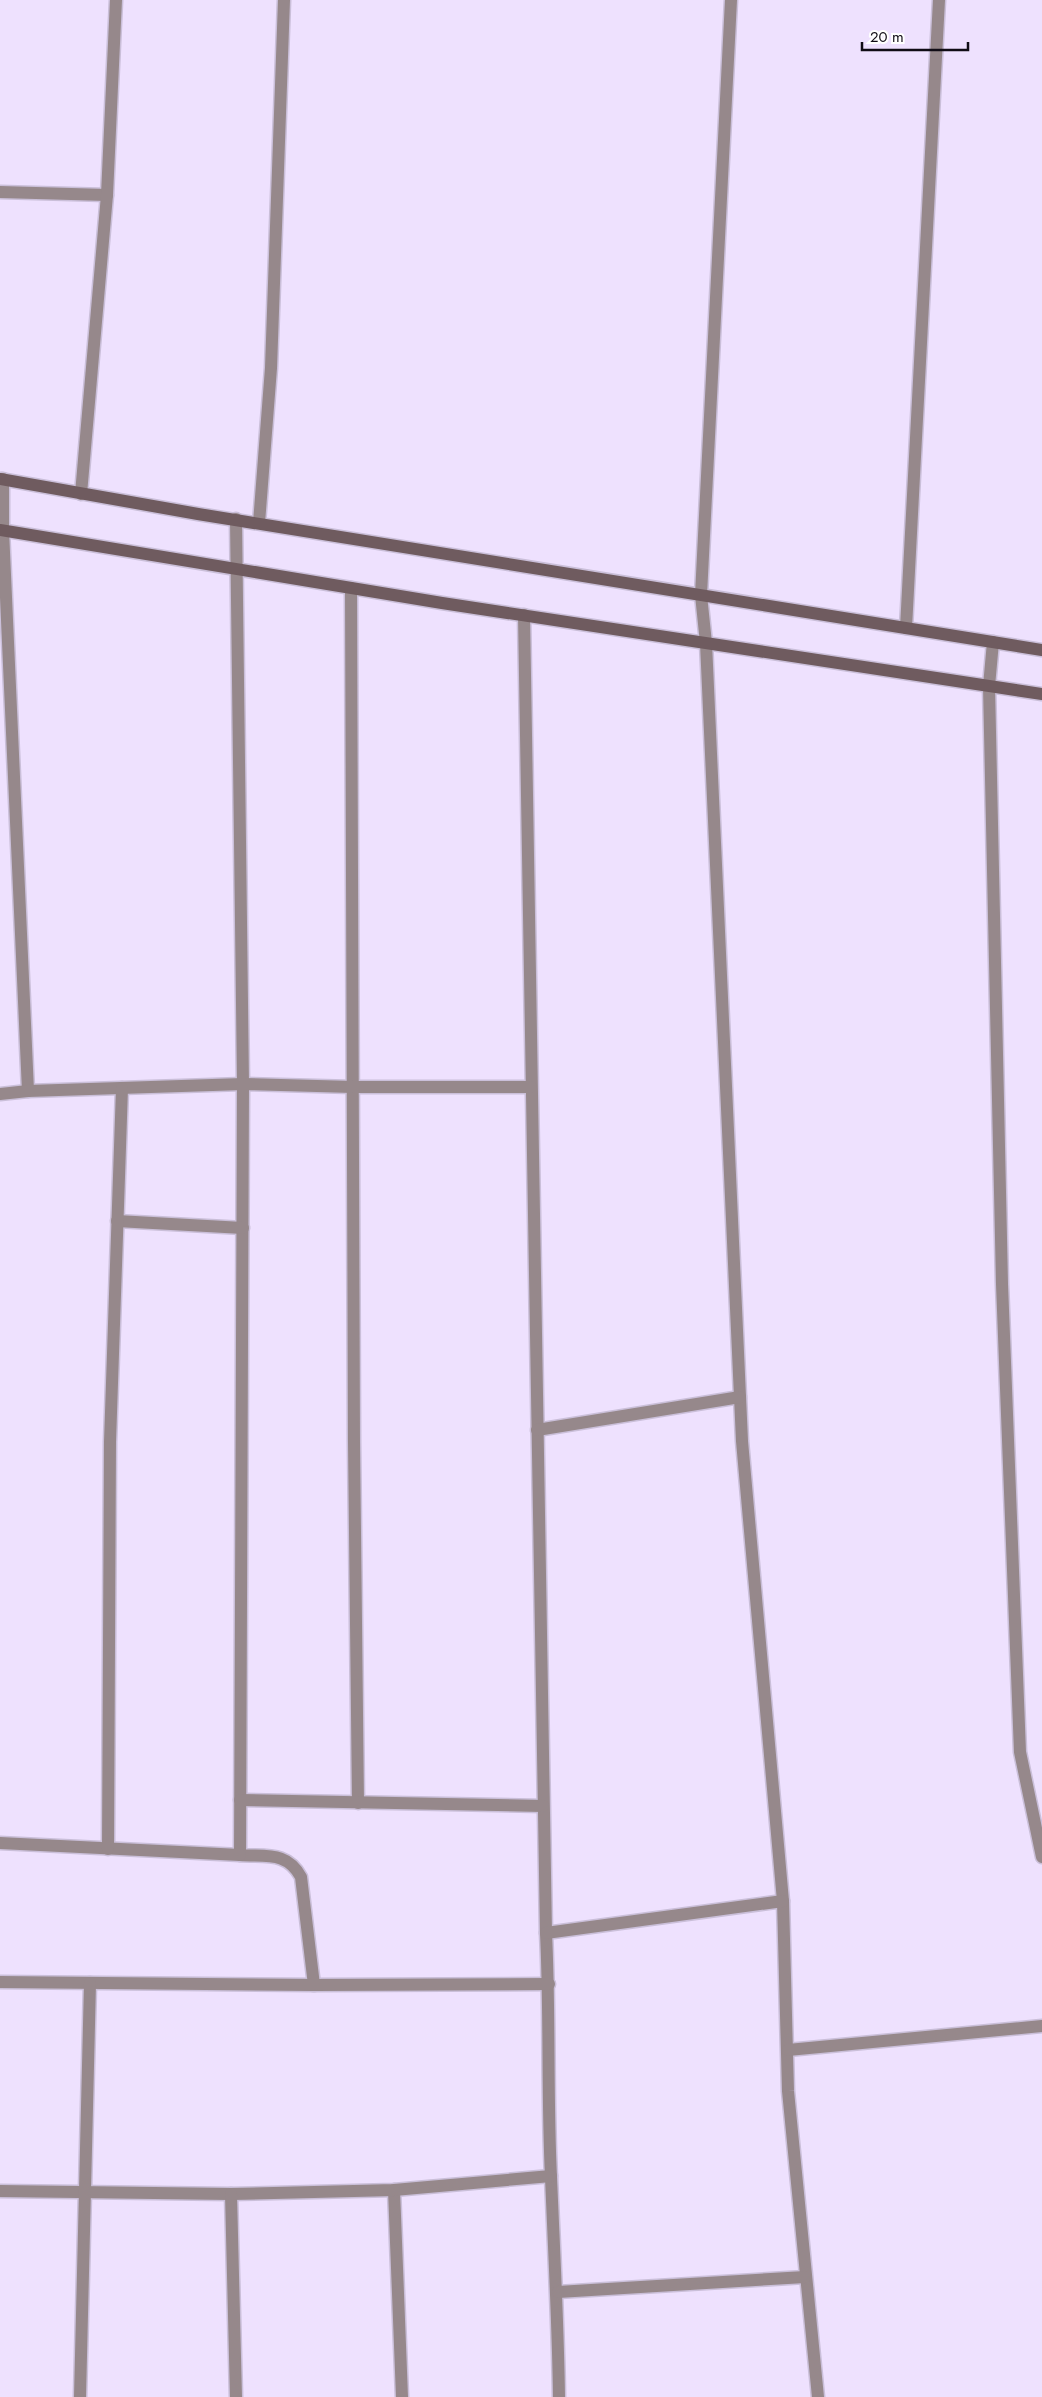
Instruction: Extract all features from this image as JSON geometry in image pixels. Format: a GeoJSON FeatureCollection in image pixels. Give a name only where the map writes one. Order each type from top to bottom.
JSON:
{"type":"FeatureCollection","features":[{"type":"Feature","properties":{"kind":"main road"},"geometry":{"type":"LineString","coordinates":[[2,479],[81,494],[1042,650]]}},
{"type":"Feature","properties":{"kind":"main road"},"geometry":{"type":"LineString","coordinates":[[2,530],[236,570],[1042,694]]}},
{"type":"Feature","properties":{"kind":"street"},"geometry":{"type":"LineString","coordinates":[[81,494],[107,195],[116,0]]}},
{"type":"Feature","properties":{"kind":"street"},"geometry":{"type":"LineString","coordinates":[[259,523],[271,368],[284,0]]}},
{"type":"Feature","properties":{"kind":"street"},"geometry":{"type":"LineString","coordinates":[[731,0],[701,594],[706,643],[742,1441],[783,1901],[788,2091],[818,2397]]}},
{"type":"Feature","properties":{"kind":"street"},"geometry":{"type":"LineString","coordinates":[[906,628],[939,0]]}},
{"type":"Feature","properties":{"kind":"street"},"geometry":{"type":"LineString","coordinates":[[0,192],[107,195]]}},
{"type":"Feature","properties":{"kind":"street"},"geometry":{"type":"LineString","coordinates":[[2,479],[2,530],[28,1091]]}},
{"type":"Feature","properties":{"kind":"street"},"geometry":{"type":"LineString","coordinates":[[236,519],[243,1084],[240,1855]]}},
{"type":"Feature","properties":{"kind":"street"},"geometry":{"type":"LineString","coordinates":[[351,588],[354,1442],[358,1802]]}},
{"type":"Feature","properties":{"kind":"street"},"geometry":{"type":"LineString","coordinates":[[524,615],[543,1806],[549,1984],[551,2176],[558,2292],[559,2397]]}},
{"type":"Feature","properties":{"kind":"street"},"geometry":{"type":"LineString","coordinates":[[993,642],[989,686],[1002,1284],[1020,1752],[1042,1857]]}},
{"type":"Feature","properties":{"kind":"street"},"geometry":{"type":"LineString","coordinates":[[0,1094],[28,1091],[243,1084],[353,1087],[531,1087]]}},
{"type":"Feature","properties":{"kind":"street"},"geometry":{"type":"LineString","coordinates":[[108,1849],[110,1442],[122,1088]]}},
{"type":"Feature","properties":{"kind":"street"},"geometry":{"type":"LineString","coordinates":[[117,1221],[243,1228]]}},
{"type":"Feature","properties":{"kind":"street"},"geometry":{"type":"LineString","coordinates":[[537,1430],[740,1397]]}},
{"type":"Feature","properties":{"kind":"street"},"geometry":{"type":"LineString","coordinates":[[240,1800],[543,1806]]}},
{"type":"Feature","properties":{"kind":"street"},"geometry":{"type":"LineString","coordinates":[[0,1843],[283,1858],[294,1864],[301,1877],[314,1985]]}},
{"type":"Feature","properties":{"kind":"street"},"geometry":{"type":"LineString","coordinates":[[546,1934],[783,1901]]}},
{"type":"Feature","properties":{"kind":"street"},"geometry":{"type":"LineString","coordinates":[[0,1982],[314,1985],[549,1984]]}},
{"type":"Feature","properties":{"kind":"street"},"geometry":{"type":"LineString","coordinates":[[80,2397],[90,1983]]}},
{"type":"Feature","properties":{"kind":"street"},"geometry":{"type":"LineString","coordinates":[[788,2050],[1042,2026]]}},
{"type":"Feature","properties":{"kind":"street"},"geometry":{"type":"LineString","coordinates":[[0,2191],[231,2194],[394,2190],[551,2176]]}},
{"type":"Feature","properties":{"kind":"street"},"geometry":{"type":"LineString","coordinates":[[394,2190],[402,2397]]}},
{"type":"Feature","properties":{"kind":"street"},"geometry":{"type":"LineString","coordinates":[[231,2194],[236,2397]]}},
{"type":"Feature","properties":{"kind":"street"},"geometry":{"type":"LineString","coordinates":[[558,2292],[805,2277]]}}]}
